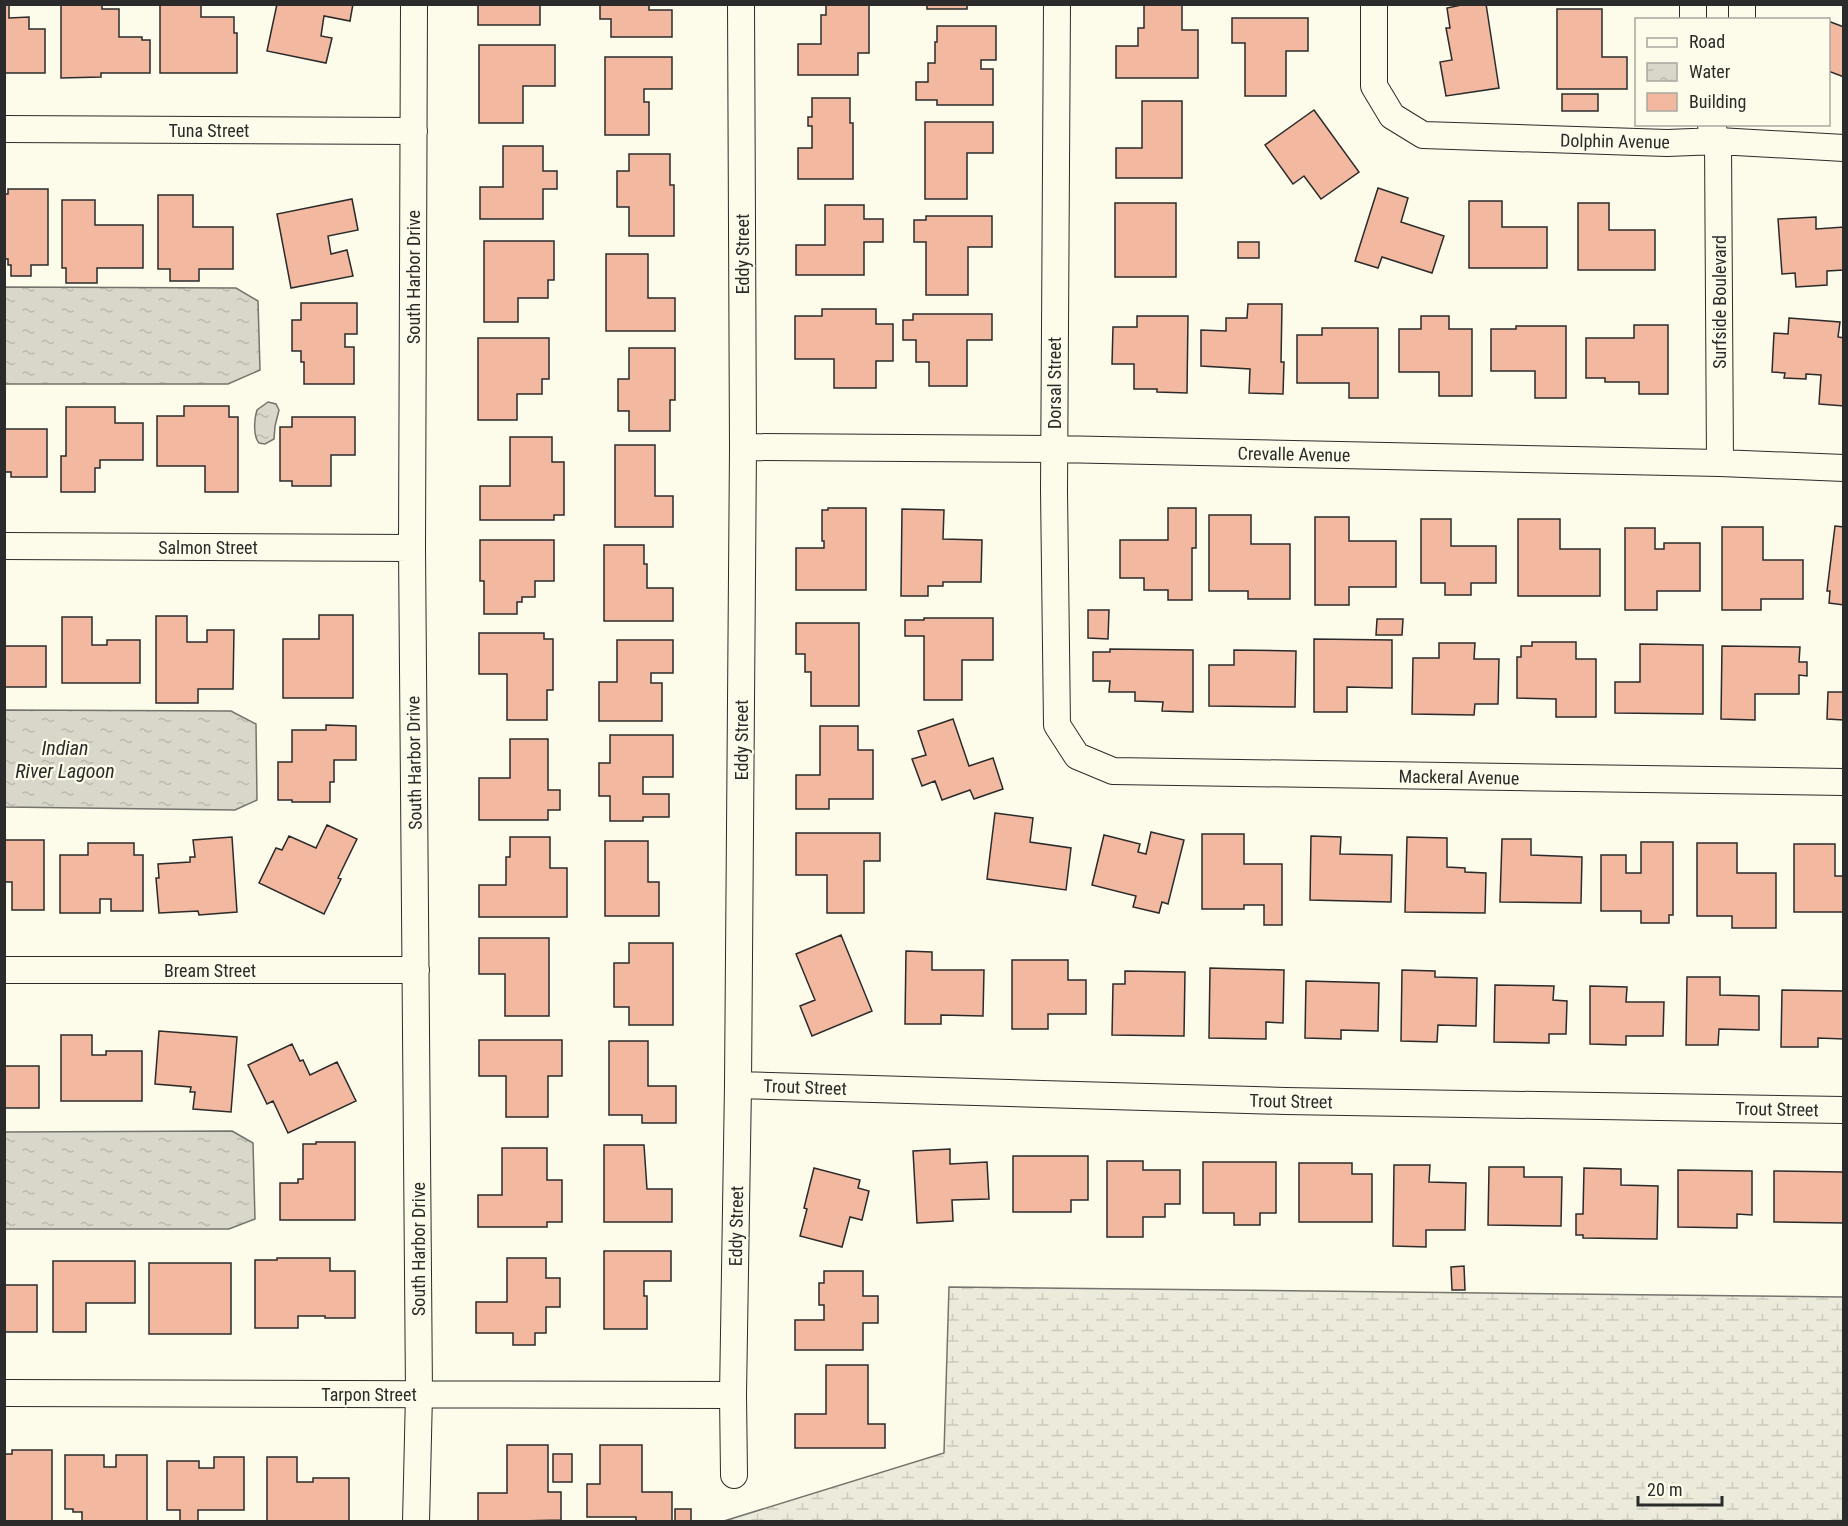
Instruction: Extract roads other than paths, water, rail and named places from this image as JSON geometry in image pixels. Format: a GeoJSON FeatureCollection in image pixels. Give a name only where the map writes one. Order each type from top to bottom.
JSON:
{"type":"FeatureCollection","features":[{"type":"Feature","properties":{"kind":"street","name":"South Harbor Drive"},"geometry":{"type":"LineString","coordinates":[[414,4],[412,548],[419,1394],[416,1521]]}},
{"type":"Feature","properties":{"kind":"street","name":"Eddy Street"},"geometry":{"type":"LineString","coordinates":[[734,1475],[743,447],[741,4]]}},
{"type":"Feature","properties":{"kind":"street","name":"Dorsal Street"},"geometry":{"type":"LineString","coordinates":[[1057,4],[1054,449],[1057,725],[1077,756]]}},
{"type":"Feature","properties":{"kind":"street","name":"Dolphin Avenue"},"geometry":{"type":"LineString","coordinates":[[1374,4],[1374,86],[1392,116],[1423,135],[1667,144],[1718,130],[1844,148]]}},
{"type":"Feature","properties":{"kind":"street","name":"Tuna Street"},"geometry":{"type":"LineString","coordinates":[[4,129],[414,131]]}},
{"type":"Feature","properties":{"kind":"street","name":"Surfside Boulevard"},"geometry":{"type":"LineString","coordinates":[[1718,130],[1720,463]]}},
{"type":"Feature","properties":{"kind":"street","name":"Crevalle Avenue"},"geometry":{"type":"LineString","coordinates":[[743,447],[1054,449],[1720,463],[1844,468]]}},
{"type":"Feature","properties":{"kind":"street","name":"Salmon Street"},"geometry":{"type":"LineString","coordinates":[[4,546],[412,548]]}},
{"type":"Feature","properties":{"kind":"street","name":"Mackeral Avenue"},"geometry":{"type":"LineString","coordinates":[[1077,756],[1113,771],[1844,782]]}},
{"type":"Feature","properties":{"kind":"street","name":"Bream Street"},"geometry":{"type":"LineString","coordinates":[[4,970],[416,970]]}},
{"type":"Feature","properties":{"kind":"street","name":"Trout Street"},"geometry":{"type":"LineString","coordinates":[[738,1086],[1285,1101],[1844,1110]]}},
{"type":"Feature","properties":{"kind":"street","name":"Tarpon Street"},"geometry":{"type":"LineString","coordinates":[[4,1393],[733,1395]]}},
{"type":"Feature","properties":{"kind":"water"},"geometry":{"type":"Polygon","coordinates":[[[5,287],[236,288],[258,301],[260,370],[228,384],[5,384],[5,287]]]}},
{"type":"Feature","properties":{"kind":"water"},"geometry":{"type":"Polygon","coordinates":[[[268,402],[276,404],[279,410],[274,439],[265,444],[257,440],[255,423],[257,410],[268,402]]]}},
{"type":"Feature","properties":{"kind":"water","name":"Indian River Lagoon"},"geometry":{"type":"Polygon","coordinates":[[[5,710],[231,711],[256,724],[257,800],[235,810],[5,807],[5,710]]]}},
{"type":"Feature","properties":{"kind":"water"},"geometry":{"type":"Polygon","coordinates":[[[232,1131],[253,1143],[255,1219],[229,1229],[5,1229],[5,1132],[232,1131]]]}}]}
